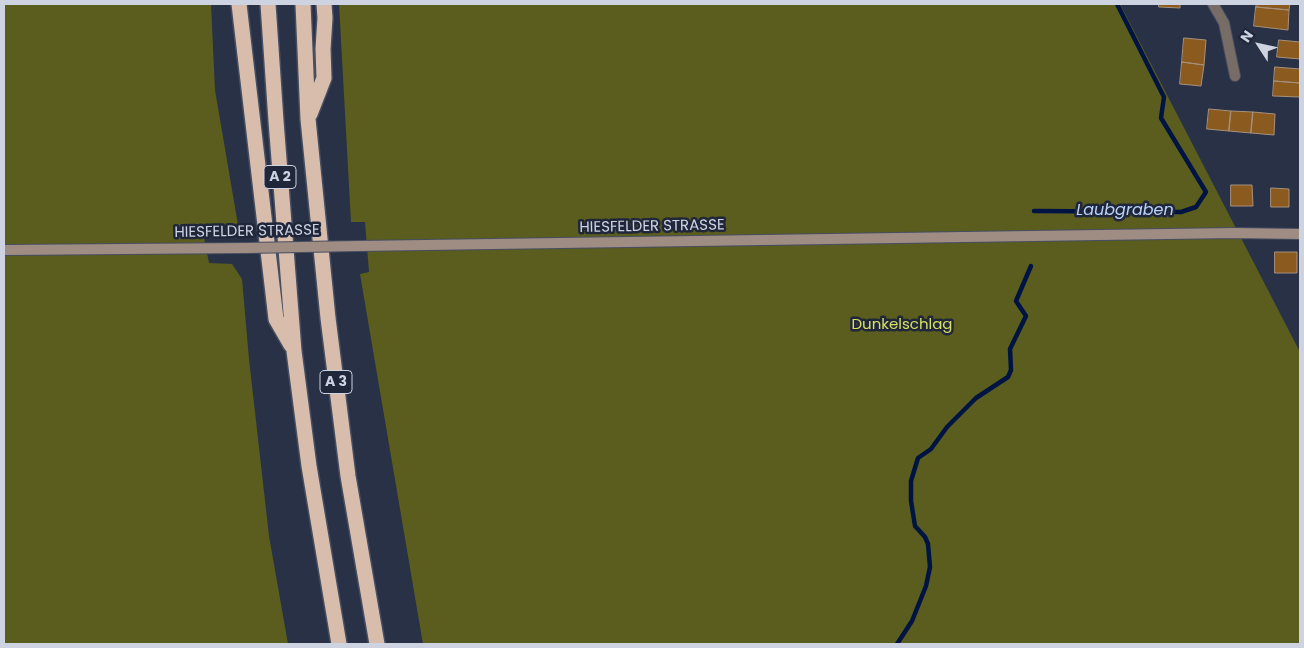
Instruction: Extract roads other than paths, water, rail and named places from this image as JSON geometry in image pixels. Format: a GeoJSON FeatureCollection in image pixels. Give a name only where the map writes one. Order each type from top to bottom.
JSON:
{"type":"FeatureCollection","features":[{"type":"Feature","properties":{"kind":"highway","name":"A 3"},"geometry":{"type":"LineString","coordinates":[[238,4],[276,319],[294,351],[308,466],[339,644]]}},
{"type":"Feature","properties":{"kind":"highway","name":"A 2"},"geometry":{"type":"LineString","coordinates":[[268,4],[294,351]]}},
{"type":"Feature","properties":{"kind":"highway"},"geometry":{"type":"LineString","coordinates":[[303,4],[308,119]]}},
{"type":"Feature","properties":{"kind":"highway"},"geometry":{"type":"LineString","coordinates":[[317,4],[323,49]]}},
{"type":"Feature","properties":{"kind":"highway"},"geometry":{"type":"LineString","coordinates":[[308,119],[324,78],[324,4]]}},
{"type":"Feature","properties":{"kind":"highway","name":"A 3"},"geometry":{"type":"LineString","coordinates":[[308,119],[328,318],[348,476],[377,644]]}},
{"type":"Feature","properties":{"kind":"street"},"geometry":{"type":"LineString","coordinates":[[1213,4],[1224,23],[1235,76]]}},
{"type":"Feature","properties":{"kind":"street","name":"HIESFELDER STRASSE"},"geometry":{"type":"LineString","coordinates":[[4,250],[1300,234]]}},
{"type":"Feature","properties":{"kind":"waterway","name":"Laubgraben"},"geometry":{"type":"LineString","coordinates":[[1034,211],[1181,212],[1196,207],[1206,192],[1161,118],[1164,97],[1117,4]]}},
{"type":"Feature","properties":{"kind":"waterway","name":"Laubgraben"},"geometry":{"type":"LineString","coordinates":[[897,644],[912,621],[926,586],[930,567],[928,544],[925,537],[915,526],[911,501],[911,481],[918,458],[931,449],[947,427],[976,398],[1008,377],[1011,370],[1010,349],[1026,316],[1016,301],[1031,266]]}},
{"type":"Feature","properties":{"kind":"park label","name":"Dunkelschlag"},"geometry":{"type":"Point","coordinates":[902,325]}}]}
